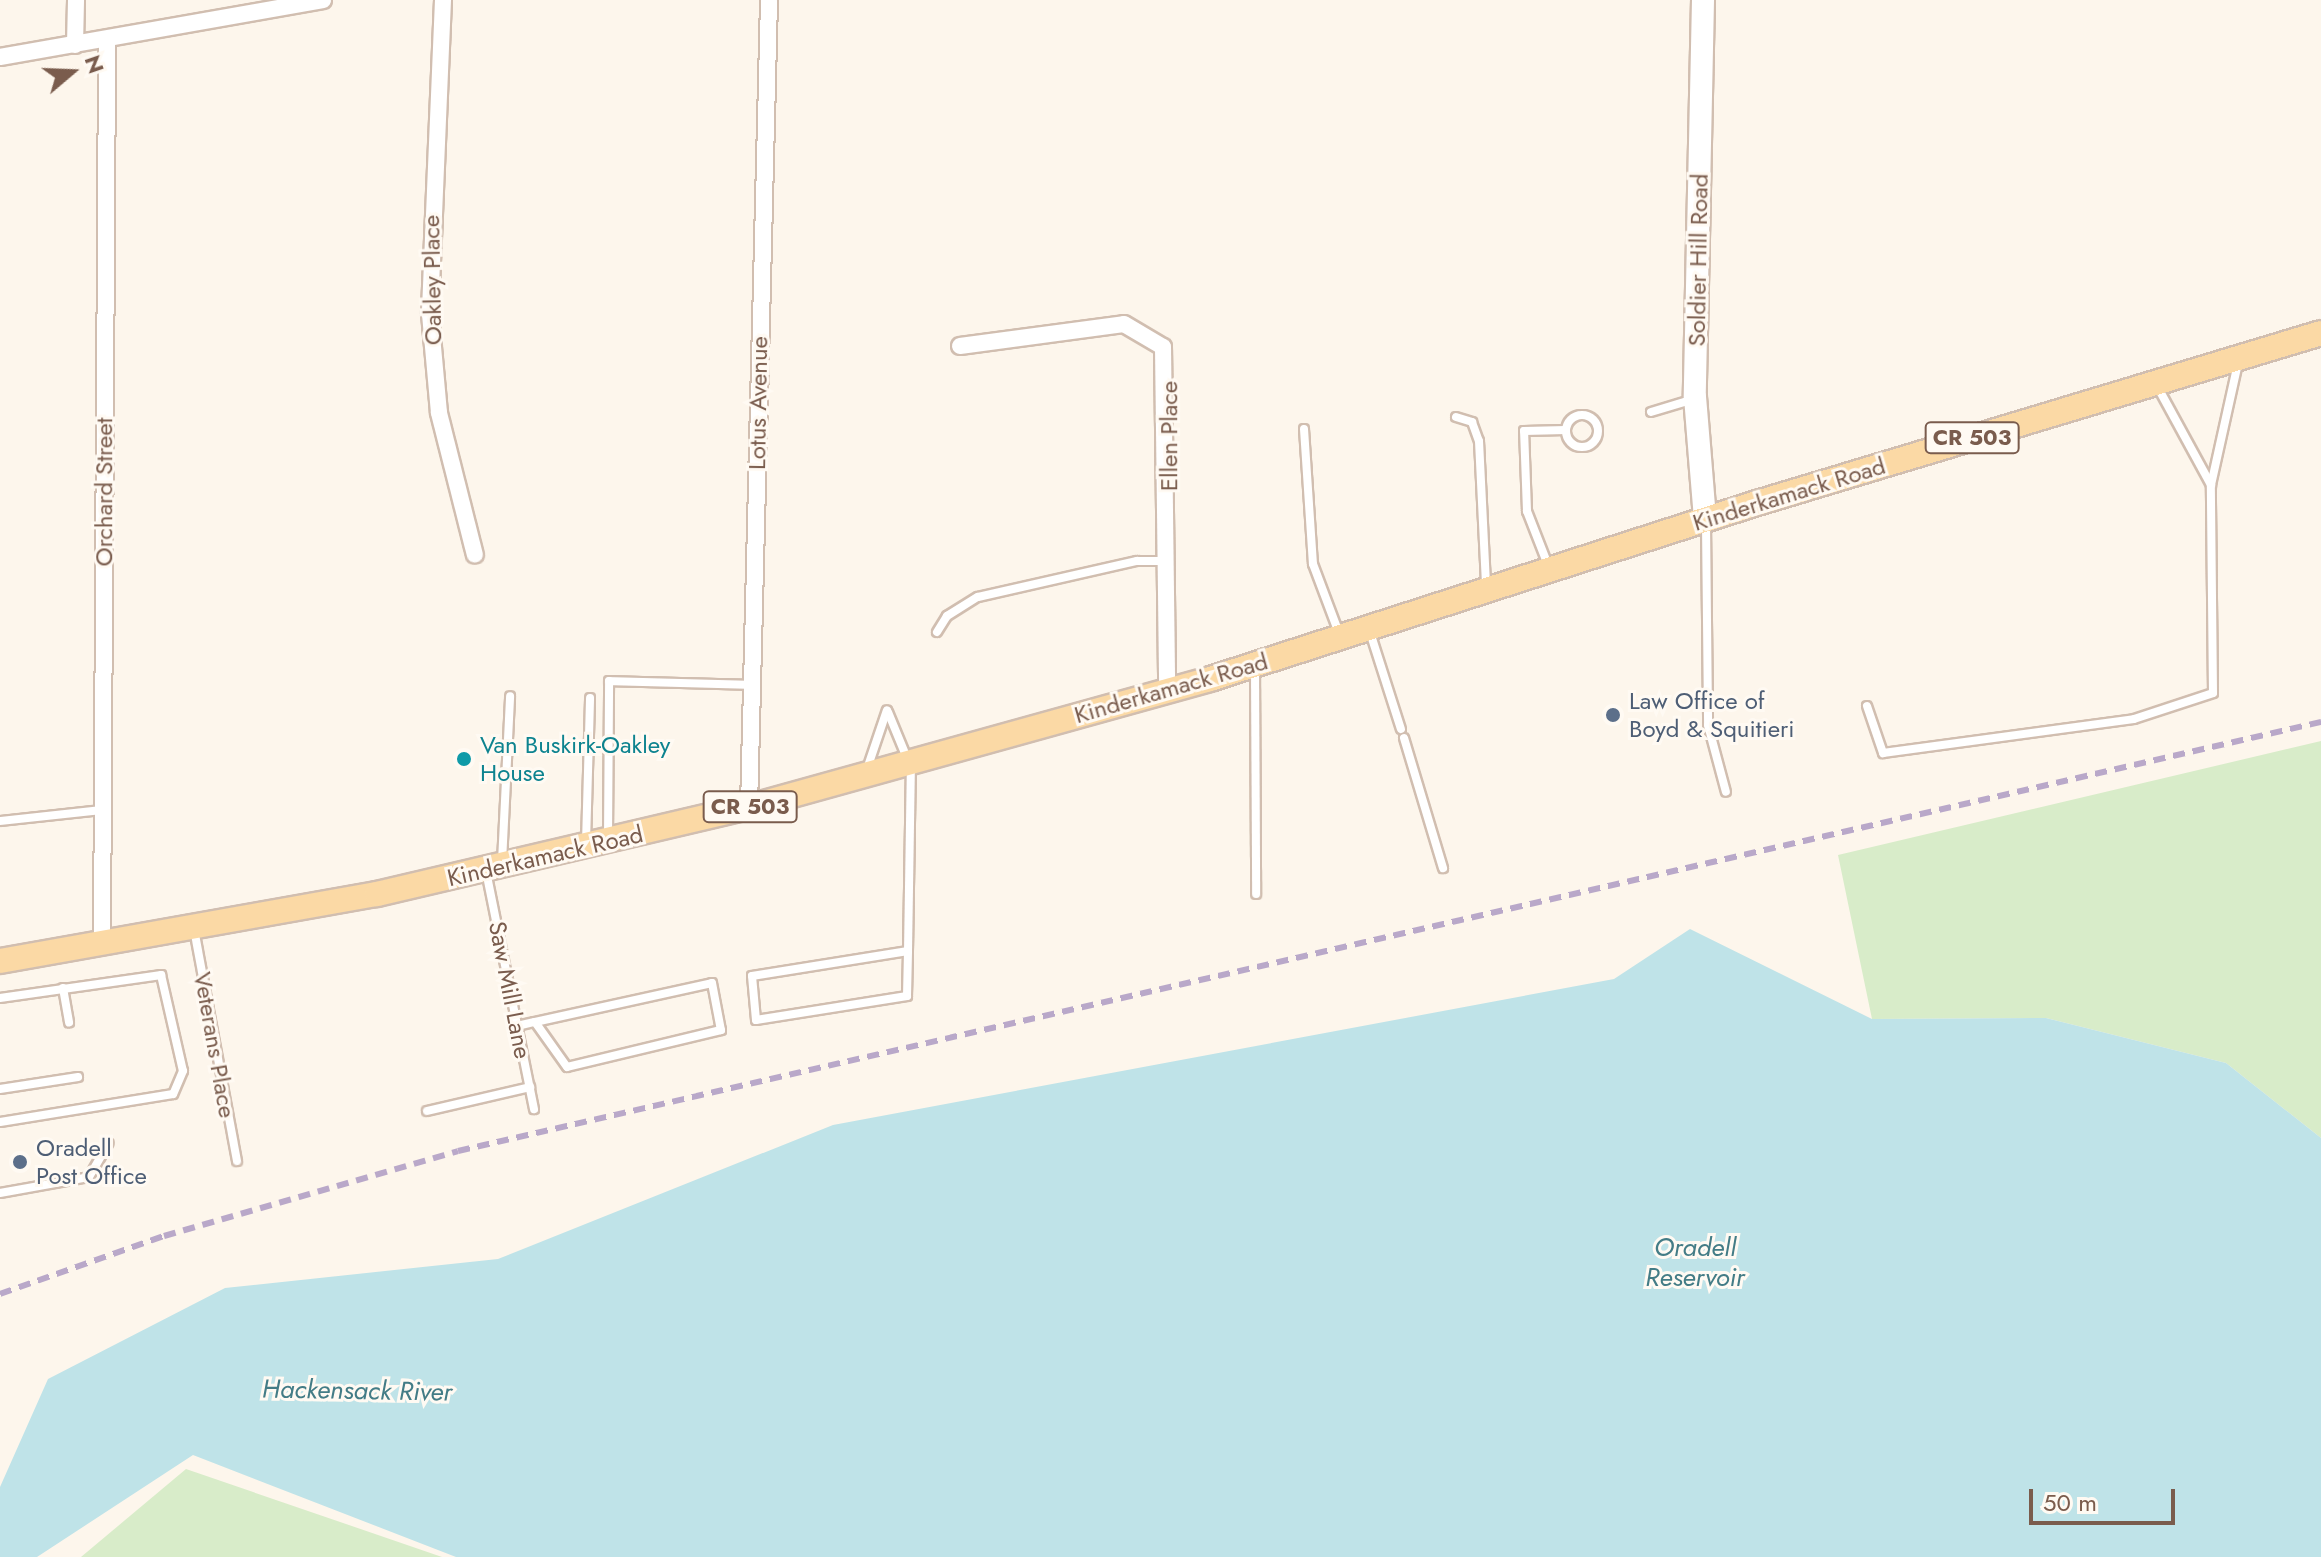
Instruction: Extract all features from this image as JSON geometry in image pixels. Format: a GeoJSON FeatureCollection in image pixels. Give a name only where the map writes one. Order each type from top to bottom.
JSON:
{"type":"FeatureCollection","features":[{"type":"Feature","properties":{"kind":"main road","name":"Kinderkamack Road"},"geometry":{"type":"LineString","coordinates":[[0,961],[194,929],[495,869],[749,807],[1255,665],[1705,519],[2321,333]]}},
{"type":"Feature","properties":{"kind":"street"},"geometry":{"type":"LineString","coordinates":[[75,45],[76,0]]}},
{"type":"Feature","properties":{"kind":"street"},"geometry":{"type":"LineString","coordinates":[[0,57],[323,0]]}},
{"type":"Feature","properties":{"kind":"street","name":"Oakley Place"},"geometry":{"type":"LineString","coordinates":[[443,0],[430,314],[439,413],[475,555]]}},
{"type":"Feature","properties":{"kind":"street","name":"Lotus Avenue"},"geometry":{"type":"LineString","coordinates":[[749,807],[769,0]]}},
{"type":"Feature","properties":{"kind":"street","name":"Soldier Hill Road"},"geometry":{"type":"LineString","coordinates":[[1703,0],[1695,397],[1705,519]]}},
{"type":"Feature","properties":{"kind":"street","name":"Orchard Street"},"geometry":{"type":"LineString","coordinates":[[102,945],[107,39]]}},
{"type":"Feature","properties":{"kind":"street","name":"Ellen Place"},"geometry":{"type":"LineString","coordinates":[[960,346],[1124,324],[1153,335],[1169,364],[1167,691]]}},
{"type":"Feature","properties":{"kind":"lane"},"geometry":{"type":"LineString","coordinates":[[1867,706],[1883,753],[2134,719],[2213,693],[2211,485],[2239,357]]}},
{"type":"Feature","properties":{"kind":"lane"},"geometry":{"type":"LineString","coordinates":[[2156,384],[2211,485]]}},
{"type":"Feature","properties":{"kind":"lane"},"geometry":{"type":"LineString","coordinates":[[1651,412],[1695,397]]}},
{"type":"Feature","properties":{"kind":"lane"},"geometry":{"type":"LineString","coordinates":[[1549,570],[1527,511],[1524,431],[1566,430],[1584,415],[1598,436],[1581,447],[1566,430]]}},
{"type":"Feature","properties":{"kind":"lane"},"geometry":{"type":"LineString","coordinates":[[1456,417],[1469,419],[1478,436],[1486,590]]}},
{"type":"Feature","properties":{"kind":"lane"},"geometry":{"type":"LineString","coordinates":[[1304,429],[1313,564],[1341,637]]}},
{"type":"Feature","properties":{"kind":"lane"},"geometry":{"type":"LineString","coordinates":[[1705,519],[1708,725],[1726,792]]}},
{"type":"Feature","properties":{"kind":"lane"},"geometry":{"type":"LineString","coordinates":[[937,632],[947,616],[978,597],[1137,561],[1168,562]]}},
{"type":"Feature","properties":{"kind":"lane"},"geometry":{"type":"LineString","coordinates":[[1369,628],[1443,868]]}},
{"type":"Feature","properties":{"kind":"lane"},"geometry":{"type":"LineString","coordinates":[[1255,665],[1256,894]]}},
{"type":"Feature","properties":{"kind":"lane"},"geometry":{"type":"LineString","coordinates":[[597,845],[609,681],[752,685]]}},
{"type":"Feature","properties":{"kind":"lane","name":"Saw Mill Lane"},"geometry":{"type":"LineString","coordinates":[[510,696],[495,869],[517,1026],[534,1109]]}},
{"type":"Feature","properties":{"kind":"lane"},"geometry":{"type":"LineString","coordinates":[[590,698],[597,845]]}},
{"type":"Feature","properties":{"kind":"lane"},"geometry":{"type":"LineString","coordinates":[[863,775],[887,710],[910,762],[908,951],[907,996],[756,1020],[752,976],[908,951]]}},
{"type":"Feature","properties":{"kind":"lane"},"geometry":{"type":"LineString","coordinates":[[0,821],[103,810]]}},
{"type":"Feature","properties":{"kind":"lane","name":"Veterans Place"},"geometry":{"type":"LineString","coordinates":[[194,929],[237,1161]]}},
{"type":"Feature","properties":{"kind":"lane"},"geometry":{"type":"LineString","coordinates":[[0,998],[144,975],[166,979],[182,1085],[173,1094],[0,1122]]}},
{"type":"Feature","properties":{"kind":"lane"},"geometry":{"type":"LineString","coordinates":[[517,1026],[535,1022],[712,983],[721,1030],[567,1067],[535,1022]]}},
{"type":"Feature","properties":{"kind":"lane"},"geometry":{"type":"LineString","coordinates":[[63,988],[69,1022]]}},
{"type":"Feature","properties":{"kind":"lane"},"geometry":{"type":"LineString","coordinates":[[0,1089],[78,1077]]}},
{"type":"Feature","properties":{"kind":"lane"},"geometry":{"type":"LineString","coordinates":[[427,1111],[530,1087]]}},
{"type":"Feature","properties":{"kind":"lane"},"geometry":{"type":"LineString","coordinates":[[0,1193],[89,1177],[109,1143]]}},
{"type":"Feature","properties":{"kind":"green space"},"geometry":{"type":"Polygon","coordinates":[[[2321,741],[2321,1138],[2226,1063],[2046,1018],[1872,1019],[1838,855],[2321,741]]]}},
{"type":"Feature","properties":{"kind":"green space"},"geometry":{"type":"Polygon","coordinates":[[[186,1469],[442,1557],[81,1557],[186,1469]]]}},
{"type":"Feature","properties":{"kind":"water","name":"Oradell Reservoir"},"geometry":{"type":"Polygon","coordinates":[[[1690,929],[1872,1019],[2046,1018],[2226,1063],[2321,1138],[2321,1557],[456,1557],[193,1455],[37,1557],[0,1557],[0,1487],[48,1379],[225,1288],[498,1259],[833,1125],[1614,979],[1690,929]]]}},
{"type":"Feature","properties":{"kind":"railway"},"geometry":{"type":"LineString","coordinates":[[0,1294],[164,1236],[458,1151],[2321,722]]}},
{"type":"Feature","properties":{"kind":"place","name":"Law Office of Boyd & Squitieri"},"geometry":{"type":"Point","coordinates":[1613,715]}},
{"type":"Feature","properties":{"kind":"place","name":"Van Buskirk-Oakley House"},"geometry":{"type":"Point","coordinates":[464,759]}},
{"type":"Feature","properties":{"kind":"place","name":"Oradell Post Office"},"geometry":{"type":"Point","coordinates":[20,1162]}},
{"type":"Feature","properties":{"kind":"water label","name":"Hackensack River"},"geometry":{"type":"Point","coordinates":[357,1391]}}]}
